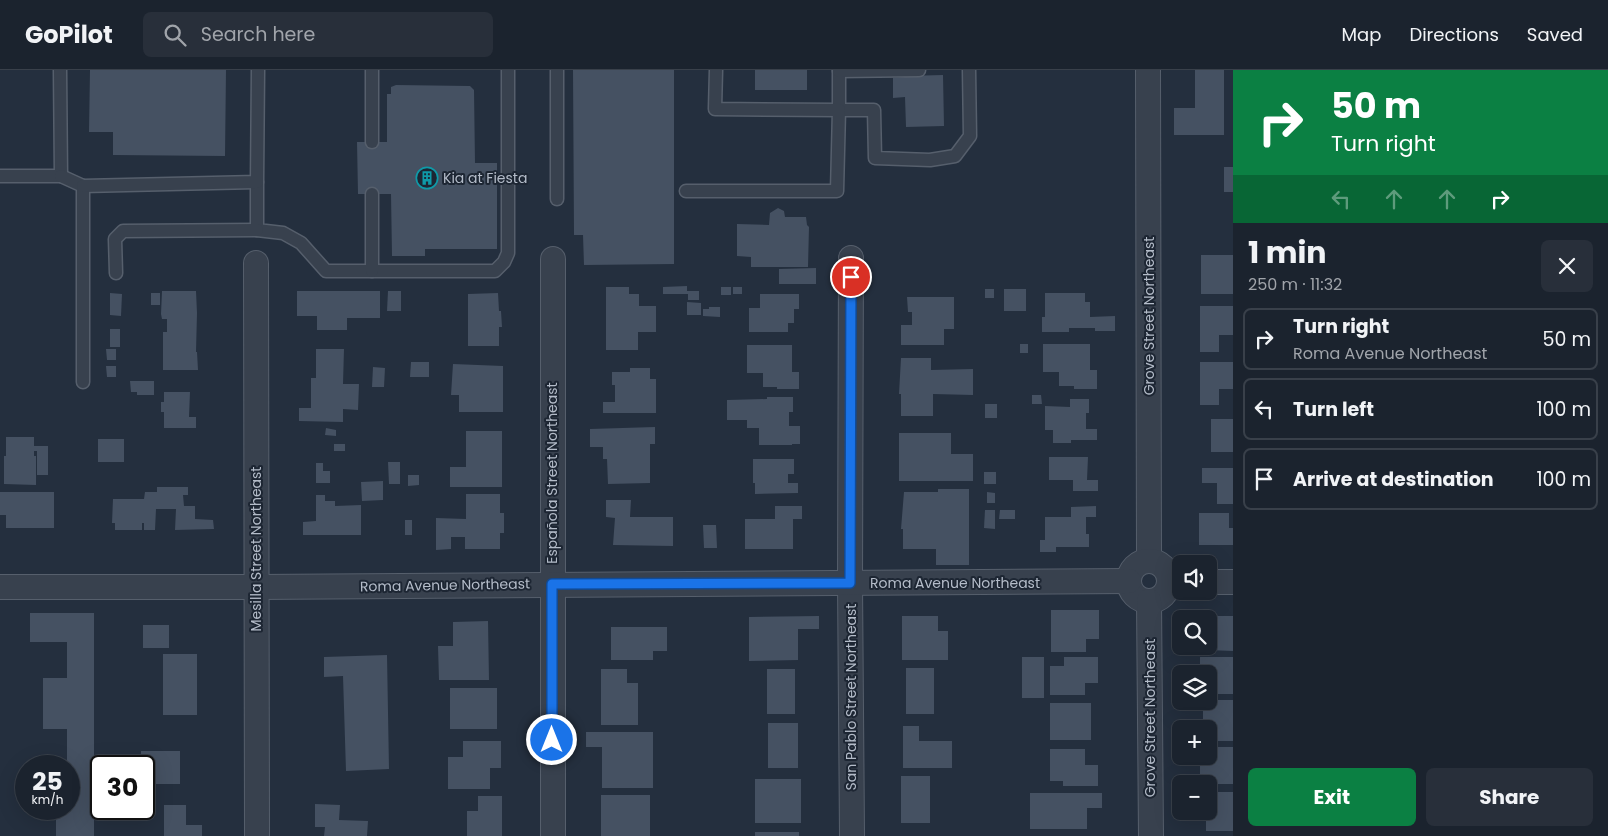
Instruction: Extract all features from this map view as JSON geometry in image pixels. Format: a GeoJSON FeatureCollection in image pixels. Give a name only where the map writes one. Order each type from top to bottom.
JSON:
{"type":"FeatureCollection","features":[{"type":"Feature","properties":{"kind":"street","name":"Grove Street Northeast"},"geometry":{"type":"LineString","coordinates":[[1148,70],[1149,561]]}},
{"type":"Feature","properties":{"kind":"street","name":"San Pablo Street Northeast"},"geometry":{"type":"LineString","coordinates":[[851,258],[850,583],[852,836]]}},
{"type":"Feature","properties":{"kind":"street","name":"Española Street Northeast"},"geometry":{"type":"LineString","coordinates":[[553,259],[553,836]]}},
{"type":"Feature","properties":{"kind":"street","name":"Mesilla Street Northeast"},"geometry":{"type":"LineString","coordinates":[[256,263],[257,836]]}},
{"type":"Feature","properties":{"kind":"street"},"geometry":{"type":"LineString","coordinates":[[1172,578],[1155,562],[1149,561],[1143,562],[1133,570],[1129,581],[1130,587],[1137,597],[1149,601],[1160,597],[1172,584]]}},
{"type":"Feature","properties":{"kind":"street","name":"Roma Avenue Northeast"},"geometry":{"type":"LineString","coordinates":[[0,587],[1129,581]]}},
{"type":"Feature","properties":{"kind":"street"},"geometry":{"type":"LineString","coordinates":[[1217,582],[1233,582]]}},
{"type":"Feature","properties":{"kind":"street","name":"Grove Street Northeast"},"geometry":{"type":"LineString","coordinates":[[1149,601],[1150,836]]}},
{"type":"Feature","properties":{"kind":"lane"},"geometry":{"type":"LineString","coordinates":[[60,70],[61,176]]}},
{"type":"Feature","properties":{"kind":"lane"},"geometry":{"type":"LineString","coordinates":[[257,230],[258,70]]}},
{"type":"Feature","properties":{"kind":"lane"},"geometry":{"type":"LineString","coordinates":[[372,70],[372,142]]}},
{"type":"Feature","properties":{"kind":"lane"},"geometry":{"type":"LineString","coordinates":[[116,273],[115,239],[122,231],[257,230],[283,233],[301,243],[326,270],[495,271],[504,262],[508,253],[508,70]]}},
{"type":"Feature","properties":{"kind":"lane"},"geometry":{"type":"LineString","coordinates":[[557,70],[558,199]]}},
{"type":"Feature","properties":{"kind":"lane"},"geometry":{"type":"LineString","coordinates":[[716,70],[715,109],[874,110],[875,158],[930,160],[955,156],[970,136],[969,70]]}},
{"type":"Feature","properties":{"kind":"lane"},"geometry":{"type":"LineString","coordinates":[[686,191],[837,191],[839,70],[919,70]]}},
{"type":"Feature","properties":{"kind":"lane"},"geometry":{"type":"LineString","coordinates":[[0,176],[61,176],[82,186],[257,182]]}},
{"type":"Feature","properties":{"kind":"lane"},"geometry":{"type":"LineString","coordinates":[[82,186],[83,382]]}},
{"type":"Feature","properties":{"kind":"lane"},"geometry":{"type":"LineString","coordinates":[[372,194],[372,270]]}},
{"type":"Feature","properties":{"kind":"building"},"geometry":{"type":"Polygon","coordinates":[[[90,70],[226,70],[225,156],[113,155],[113,132],[89,132],[90,70]]]}},
{"type":"Feature","properties":{"kind":"building"},"geometry":{"type":"Polygon","coordinates":[[[573,70],[674,70],[674,264],[584,265],[583,235],[574,235],[573,70]]]}},
{"type":"Feature","properties":{"kind":"building"},"geometry":{"type":"Polygon","coordinates":[[[755,70],[807,70],[807,90],[755,90],[755,70]]]}},
{"type":"Feature","properties":{"kind":"building"},"geometry":{"type":"Polygon","coordinates":[[[1195,70],[1224,70],[1224,135],[1174,135],[1174,108],[1195,108],[1195,70]]]}},
{"type":"Feature","properties":{"kind":"building"},"geometry":{"type":"Polygon","coordinates":[[[943,75],[944,126],[906,127],[905,97],[893,98],[893,78],[943,75]]]}},
{"type":"Feature","properties":{"kind":"building","name":"Kia at Fiesta"},"geometry":{"type":"Polygon","coordinates":[[[396,85],[470,86],[474,90],[475,163],[497,163],[497,249],[425,249],[425,256],[392,256],[391,194],[358,194],[357,142],[387,142],[387,94],[391,94],[391,87],[396,85]]]}},
{"type":"Feature","properties":{"kind":"building"},"geometry":{"type":"Polygon","coordinates":[[[1224,167],[1233,167],[1233,192],[1224,192],[1224,167]]]}},
{"type":"Feature","properties":{"kind":"building"},"geometry":{"type":"Polygon","coordinates":[[[778,208],[784,211],[785,217],[806,217],[809,227],[808,267],[751,267],[751,257],[737,256],[737,224],[769,225],[770,213],[778,208]]]}},
{"type":"Feature","properties":{"kind":"building"},"geometry":{"type":"Polygon","coordinates":[[[1201,255],[1233,255],[1233,294],[1201,294],[1201,255]]]}},
{"type":"Feature","properties":{"kind":"building"},"geometry":{"type":"Polygon","coordinates":[[[816,268],[816,284],[779,284],[779,269],[816,268]]]}},
{"type":"Feature","properties":{"kind":"building"},"geometry":{"type":"Polygon","coordinates":[[[687,286],[687,291],[699,291],[699,300],[688,300],[688,294],[663,294],[663,287],[687,286]]]}},
{"type":"Feature","properties":{"kind":"building"},"geometry":{"type":"Polygon","coordinates":[[[606,287],[629,287],[629,294],[639,294],[639,306],[656,306],[656,332],[638,332],[638,350],[606,350],[606,287]]]}},
{"type":"Feature","properties":{"kind":"building"},"geometry":{"type":"Polygon","coordinates":[[[721,287],[731,287],[731,295],[721,295],[721,287]]]}},
{"type":"Feature","properties":{"kind":"building"},"geometry":{"type":"Polygon","coordinates":[[[733,287],[742,287],[742,294],[733,294],[733,287]]]}},
{"type":"Feature","properties":{"kind":"building"},"geometry":{"type":"Polygon","coordinates":[[[985,289],[994,289],[994,298],[985,298],[985,289]]]}},
{"type":"Feature","properties":{"kind":"building"},"geometry":{"type":"Polygon","coordinates":[[[1004,289],[1026,289],[1026,311],[1004,311],[1004,289]]]}},
{"type":"Feature","properties":{"kind":"building"},"geometry":{"type":"Polygon","coordinates":[[[162,291],[196,291],[196,352],[198,370],[163,370],[163,332],[167,332],[167,319],[162,319],[161,314],[162,291]]]}},
{"type":"Feature","properties":{"kind":"building"},"geometry":{"type":"Polygon","coordinates":[[[297,291],[380,291],[380,318],[347,318],[347,330],[317,330],[317,316],[297,316],[297,291]]]}},
{"type":"Feature","properties":{"kind":"building"},"geometry":{"type":"Polygon","coordinates":[[[388,291],[401,291],[401,311],[387,311],[388,291]]]}},
{"type":"Feature","properties":{"kind":"building"},"geometry":{"type":"Polygon","coordinates":[[[110,293],[122,294],[121,316],[110,315],[110,293]]]}},
{"type":"Feature","properties":{"kind":"building"},"geometry":{"type":"Polygon","coordinates":[[[151,293],[160,293],[160,305],[151,305],[151,293]]]}},
{"type":"Feature","properties":{"kind":"building"},"geometry":{"type":"Polygon","coordinates":[[[498,293],[502,327],[499,327],[499,346],[468,346],[468,294],[498,293]]]}},
{"type":"Feature","properties":{"kind":"building"},"geometry":{"type":"Polygon","coordinates":[[[1045,293],[1085,293],[1085,302],[1090,302],[1090,317],[1115,316],[1115,331],[1095,331],[1095,328],[1069,328],[1069,332],[1042,332],[1042,317],[1045,317],[1045,293]]]}},
{"type":"Feature","properties":{"kind":"building"},"geometry":{"type":"Polygon","coordinates":[[[760,294],[799,294],[799,309],[794,309],[794,323],[788,323],[788,332],[749,332],[749,308],[760,308],[760,294]]]}},
{"type":"Feature","properties":{"kind":"building"},"geometry":{"type":"Polygon","coordinates":[[[907,297],[954,297],[954,329],[944,329],[944,345],[901,345],[901,325],[912,325],[912,312],[908,312],[907,297]]]}},
{"type":"Feature","properties":{"kind":"building"},"geometry":{"type":"Polygon","coordinates":[[[687,302],[701,303],[701,315],[687,315],[687,302]]]}},
{"type":"Feature","properties":{"kind":"building"},"geometry":{"type":"Polygon","coordinates":[[[1200,306],[1233,306],[1233,335],[1219,335],[1219,352],[1200,352],[1200,306]]]}},
{"type":"Feature","properties":{"kind":"building"},"geometry":{"type":"Polygon","coordinates":[[[709,307],[720,307],[720,317],[703,316],[703,309],[709,309],[709,307]]]}},
{"type":"Feature","properties":{"kind":"building"},"geometry":{"type":"Polygon","coordinates":[[[110,329],[120,329],[120,347],[110,347],[110,329]]]}},
{"type":"Feature","properties":{"kind":"building"},"geometry":{"type":"Polygon","coordinates":[[[1020,344],[1028,344],[1028,353],[1020,353],[1020,344]]]}},
{"type":"Feature","properties":{"kind":"building"},"geometry":{"type":"Polygon","coordinates":[[[1043,344],[1090,344],[1090,370],[1097,370],[1097,389],[1074,389],[1074,386],[1059,386],[1059,372],[1043,372],[1043,344]]]}},
{"type":"Feature","properties":{"kind":"building"},"geometry":{"type":"Polygon","coordinates":[[[747,345],[792,345],[792,372],[799,372],[799,389],[763,387],[763,373],[747,373],[747,345]]]}},
{"type":"Feature","properties":{"kind":"building"},"geometry":{"type":"Polygon","coordinates":[[[106,349],[116,349],[116,360],[107,360],[106,349]]]}},
{"type":"Feature","properties":{"kind":"building"},"geometry":{"type":"Polygon","coordinates":[[[316,349],[344,349],[343,384],[359,384],[358,410],[343,409],[343,422],[299,421],[299,408],[311,408],[311,378],[316,378],[316,349]]]}},
{"type":"Feature","properties":{"kind":"building"},"geometry":{"type":"Polygon","coordinates":[[[901,358],[931,358],[931,370],[973,369],[973,395],[933,394],[933,416],[901,416],[901,394],[899,394],[901,358]]]}},
{"type":"Feature","properties":{"kind":"building"},"geometry":{"type":"Polygon","coordinates":[[[411,362],[429,362],[429,377],[410,377],[411,362]]]}},
{"type":"Feature","properties":{"kind":"building"},"geometry":{"type":"Polygon","coordinates":[[[1200,362],[1233,362],[1233,389],[1219,389],[1219,405],[1200,405],[1200,362]]]}},
{"type":"Feature","properties":{"kind":"building"},"geometry":{"type":"Polygon","coordinates":[[[453,364],[503,366],[503,412],[459,412],[459,395],[451,395],[453,364]]]}},
{"type":"Feature","properties":{"kind":"building"},"geometry":{"type":"Polygon","coordinates":[[[106,366],[116,366],[116,377],[107,377],[106,366]]]}},
{"type":"Feature","properties":{"kind":"building"},"geometry":{"type":"Polygon","coordinates":[[[373,367],[385,368],[384,387],[372,387],[373,367]]]}},
{"type":"Feature","properties":{"kind":"building"},"geometry":{"type":"Polygon","coordinates":[[[630,368],[650,368],[650,379],[656,379],[656,413],[603,413],[603,402],[615,402],[615,385],[612,385],[612,372],[630,372],[630,368]]]}},
{"type":"Feature","properties":{"kind":"building"},"geometry":{"type":"Polygon","coordinates":[[[130,381],[154,381],[154,395],[137,395],[137,392],[131,392],[130,381]]]}},
{"type":"Feature","properties":{"kind":"building"},"geometry":{"type":"Polygon","coordinates":[[[164,392],[190,392],[189,417],[196,417],[196,428],[164,428],[164,412],[161,412],[161,402],[164,402],[164,392]]]}},
{"type":"Feature","properties":{"kind":"building"},"geometry":{"type":"Polygon","coordinates":[[[1032,395],[1041,395],[1042,404],[1032,404],[1032,395]]]}},
{"type":"Feature","properties":{"kind":"building"},"geometry":{"type":"Polygon","coordinates":[[[767,397],[793,397],[793,412],[789,412],[789,426],[800,426],[800,444],[759,445],[759,428],[747,428],[747,420],[727,420],[727,400],[767,399],[767,397]]]}},
{"type":"Feature","properties":{"kind":"building"},"geometry":{"type":"Polygon","coordinates":[[[1070,399],[1089,399],[1089,413],[1086,413],[1086,429],[1097,429],[1097,440],[1071,440],[1071,443],[1053,443],[1053,430],[1045,430],[1045,406],[1070,407],[1070,399]]]}},
{"type":"Feature","properties":{"kind":"building"},"geometry":{"type":"Polygon","coordinates":[[[985,404],[997,404],[997,418],[985,418],[985,404]]]}},
{"type":"Feature","properties":{"kind":"building"},"geometry":{"type":"Polygon","coordinates":[[[1211,419],[1233,419],[1233,452],[1211,452],[1211,419]]]}},
{"type":"Feature","properties":{"kind":"building"},"geometry":{"type":"Polygon","coordinates":[[[655,427],[655,444],[650,444],[650,483],[608,484],[607,459],[603,459],[603,447],[590,447],[590,429],[655,427]]]}},
{"type":"Feature","properties":{"kind":"building"},"geometry":{"type":"Polygon","coordinates":[[[326,428],[336,430],[336,436],[325,435],[326,428]]]}},
{"type":"Feature","properties":{"kind":"building"},"geometry":{"type":"Polygon","coordinates":[[[466,431],[502,431],[502,487],[450,487],[450,467],[466,467],[466,431]]]}},
{"type":"Feature","properties":{"kind":"building"},"geometry":{"type":"Polygon","coordinates":[[[899,433],[951,433],[951,454],[973,454],[973,481],[899,481],[899,433]]]}},
{"type":"Feature","properties":{"kind":"building"},"geometry":{"type":"Polygon","coordinates":[[[6,437],[34,437],[34,446],[48,446],[48,475],[37,475],[37,451],[34,451],[34,456],[36,456],[36,485],[4,484],[6,437]]]}},
{"type":"Feature","properties":{"kind":"building"},"geometry":{"type":"Polygon","coordinates":[[[98,439],[124,439],[124,462],[98,462],[98,439]]]}},
{"type":"Feature","properties":{"kind":"building"},"geometry":{"type":"Polygon","coordinates":[[[334,444],[345,444],[345,451],[334,451],[334,444]]]}},
{"type":"Feature","properties":{"kind":"building"},"geometry":{"type":"Polygon","coordinates":[[[1049,457],[1088,457],[1087,480],[1098,480],[1098,491],[1073,491],[1073,480],[1049,480],[1049,457]]]}},
{"type":"Feature","properties":{"kind":"building"},"geometry":{"type":"Polygon","coordinates":[[[753,459],[794,459],[794,474],[788,474],[788,483],[798,483],[798,493],[755,494],[753,459]]]}},
{"type":"Feature","properties":{"kind":"building"},"geometry":{"type":"Polygon","coordinates":[[[388,462],[400,462],[400,484],[389,484],[388,462]]]}},
{"type":"Feature","properties":{"kind":"building"},"geometry":{"type":"Polygon","coordinates":[[[316,463],[323,463],[323,471],[330,471],[330,483],[316,483],[316,463]]]}},
{"type":"Feature","properties":{"kind":"building"},"geometry":{"type":"Polygon","coordinates":[[[1202,468],[1233,468],[1233,504],[1217,504],[1217,483],[1202,483],[1202,468]]]}},
{"type":"Feature","properties":{"kind":"building"},"geometry":{"type":"Polygon","coordinates":[[[984,472],[996,472],[996,484],[984,484],[984,472]]]}},
{"type":"Feature","properties":{"kind":"building"},"geometry":{"type":"Polygon","coordinates":[[[408,475],[419,475],[419,485],[408,486],[408,475]]]}},
{"type":"Feature","properties":{"kind":"building"},"geometry":{"type":"Polygon","coordinates":[[[383,481],[383,500],[362,501],[361,482],[383,481]]]}},
{"type":"Feature","properties":{"kind":"building"},"geometry":{"type":"Polygon","coordinates":[[[157,487],[188,487],[188,495],[183,495],[184,506],[195,506],[195,519],[213,520],[214,529],[175,530],[176,509],[156,509],[155,530],[144,530],[144,523],[142,523],[142,530],[115,530],[115,523],[112,523],[113,499],[144,499],[145,492],[157,492],[157,487]]]}},
{"type":"Feature","properties":{"kind":"building"},"geometry":{"type":"Polygon","coordinates":[[[938,489],[969,489],[969,565],[936,565],[936,549],[903,549],[903,529],[901,529],[904,492],[938,492],[938,489]]]}},
{"type":"Feature","properties":{"kind":"building"},"geometry":{"type":"Polygon","coordinates":[[[0,492],[54,492],[54,528],[6,528],[6,515],[0,515],[0,492]]]}},
{"type":"Feature","properties":{"kind":"building"},"geometry":{"type":"Polygon","coordinates":[[[987,492],[995,493],[995,503],[987,503],[987,492]]]}},
{"type":"Feature","properties":{"kind":"building"},"geometry":{"type":"Polygon","coordinates":[[[466,494],[500,494],[500,513],[504,513],[504,533],[500,533],[500,549],[465,549],[465,537],[451,537],[451,549],[436,550],[436,518],[466,519],[466,494]]]}},
{"type":"Feature","properties":{"kind":"building"},"geometry":{"type":"Polygon","coordinates":[[[316,495],[325,495],[325,501],[335,501],[335,506],[361,505],[361,535],[303,535],[303,522],[316,521],[316,495]]]}},
{"type":"Feature","properties":{"kind":"building"},"geometry":{"type":"Polygon","coordinates":[[[606,500],[631,500],[630,517],[673,517],[673,546],[613,545],[615,518],[606,517],[606,500]]]}},
{"type":"Feature","properties":{"kind":"building"},"geometry":{"type":"Polygon","coordinates":[[[775,506],[802,506],[802,519],[793,519],[793,549],[745,549],[745,519],[775,519],[775,506]]]}},
{"type":"Feature","properties":{"kind":"building"},"geometry":{"type":"Polygon","coordinates":[[[1096,506],[1096,517],[1086,517],[1086,534],[1089,534],[1089,547],[1056,547],[1056,552],[1040,552],[1040,540],[1045,540],[1045,517],[1071,517],[1071,507],[1096,506]]]}},
{"type":"Feature","properties":{"kind":"building"},"geometry":{"type":"Polygon","coordinates":[[[985,510],[995,510],[995,529],[984,528],[985,510]]]}},
{"type":"Feature","properties":{"kind":"building"},"geometry":{"type":"Polygon","coordinates":[[[1000,510],[1015,510],[1015,519],[999,519],[1000,510]]]}},
{"type":"Feature","properties":{"kind":"building"},"geometry":{"type":"Polygon","coordinates":[[[1199,513],[1229,513],[1229,528],[1233,528],[1233,545],[1199,545],[1199,513]]]}},
{"type":"Feature","properties":{"kind":"building"},"geometry":{"type":"Polygon","coordinates":[[[405,520],[412,520],[412,535],[405,535],[405,520]]]}},
{"type":"Feature","properties":{"kind":"building"},"geometry":{"type":"Polygon","coordinates":[[[703,525],[716,525],[717,548],[704,548],[703,525]]]}},
{"type":"Feature","properties":{"kind":"building"},"geometry":{"type":"Polygon","coordinates":[[[1051,610],[1099,610],[1099,639],[1086,639],[1086,652],[1051,652],[1051,610]]]}},
{"type":"Feature","properties":{"kind":"building"},"geometry":{"type":"Polygon","coordinates":[[[30,613],[94,613],[94,755],[90,755],[90,820],[94,820],[94,836],[56,836],[56,820],[80,820],[80,755],[67,755],[67,729],[43,729],[43,678],[67,678],[67,642],[30,642],[30,613]]]}},
{"type":"Feature","properties":{"kind":"building"},"geometry":{"type":"Polygon","coordinates":[[[819,616],[819,629],[798,629],[798,660],[749,661],[749,617],[819,616]]]}},
{"type":"Feature","properties":{"kind":"building"},"geometry":{"type":"Polygon","coordinates":[[[902,616],[938,616],[938,631],[948,631],[948,660],[902,660],[902,616]]]}},
{"type":"Feature","properties":{"kind":"building"},"geometry":{"type":"Polygon","coordinates":[[[1217,616],[1233,616],[1233,651],[1217,650],[1217,616]]]}},
{"type":"Feature","properties":{"kind":"building"},"geometry":{"type":"Polygon","coordinates":[[[488,621],[489,680],[439,680],[438,646],[453,646],[453,622],[488,621]]]}},
{"type":"Feature","properties":{"kind":"building"},"geometry":{"type":"Polygon","coordinates":[[[143,625],[169,625],[169,648],[143,648],[143,625]]]}},
{"type":"Feature","properties":{"kind":"building"},"geometry":{"type":"Polygon","coordinates":[[[611,627],[667,627],[667,651],[653,651],[653,660],[611,660],[611,627]]]}},
{"type":"Feature","properties":{"kind":"building"},"geometry":{"type":"Polygon","coordinates":[[[163,654],[197,654],[197,715],[163,715],[163,654]]]}},
{"type":"Feature","properties":{"kind":"building"},"geometry":{"type":"Polygon","coordinates":[[[387,655],[389,769],[346,771],[343,676],[324,677],[324,657],[387,655]]]}},
{"type":"Feature","properties":{"kind":"building"},"geometry":{"type":"Polygon","coordinates":[[[1022,657],[1044,657],[1044,698],[1022,698],[1022,657]]]}},
{"type":"Feature","properties":{"kind":"building"},"geometry":{"type":"Polygon","coordinates":[[[1064,657],[1098,657],[1098,683],[1085,683],[1085,695],[1050,695],[1050,666],[1064,666],[1064,657]]]}},
{"type":"Feature","properties":{"kind":"building"},"geometry":{"type":"Polygon","coordinates":[[[1200,657],[1233,657],[1233,694],[1217,694],[1217,665],[1200,665],[1200,657]]]}},
{"type":"Feature","properties":{"kind":"building"},"geometry":{"type":"Polygon","coordinates":[[[906,668],[934,668],[934,714],[906,714],[906,668]]]}},
{"type":"Feature","properties":{"kind":"building"},"geometry":{"type":"Polygon","coordinates":[[[601,669],[627,669],[627,683],[638,683],[638,725],[601,725],[601,669]]]}},
{"type":"Feature","properties":{"kind":"building"},"geometry":{"type":"Polygon","coordinates":[[[767,669],[795,669],[795,714],[767,714],[767,669]]]}},
{"type":"Feature","properties":{"kind":"building"},"geometry":{"type":"Polygon","coordinates":[[[450,688],[497,688],[497,729],[450,729],[450,688]]]}},
{"type":"Feature","properties":{"kind":"building"},"geometry":{"type":"Polygon","coordinates":[[[1217,700],[1233,700],[1233,741],[1217,741],[1217,720],[1203,720],[1203,710],[1217,710],[1217,700]]]}},
{"type":"Feature","properties":{"kind":"building"},"geometry":{"type":"Polygon","coordinates":[[[1050,703],[1091,703],[1091,740],[1050,740],[1050,703]]]}},
{"type":"Feature","properties":{"kind":"building"},"geometry":{"type":"Polygon","coordinates":[[[768,723],[798,723],[798,768],[768,768],[768,723]]]}},
{"type":"Feature","properties":{"kind":"building"},"geometry":{"type":"Polygon","coordinates":[[[903,726],[919,726],[919,741],[952,741],[952,768],[903,768],[903,726]]]}},
{"type":"Feature","properties":{"kind":"building"},"geometry":{"type":"Polygon","coordinates":[[[586,732],[653,732],[653,788],[602,788],[602,747],[586,747],[586,732]]]}},
{"type":"Feature","properties":{"kind":"building"},"geometry":{"type":"Polygon","coordinates":[[[463,741],[501,741],[501,768],[490,768],[490,789],[448,789],[448,757],[463,757],[463,741]]]}},
{"type":"Feature","properties":{"kind":"building"},"geometry":{"type":"Polygon","coordinates":[[[1217,747],[1233,747],[1233,784],[1217,784],[1217,775],[1200,775],[1200,765],[1217,765],[1217,747]]]}},
{"type":"Feature","properties":{"kind":"building"},"geometry":{"type":"Polygon","coordinates":[[[1050,749],[1085,749],[1085,765],[1098,765],[1098,786],[1063,786],[1063,781],[1050,781],[1050,749]]]}},
{"type":"Feature","properties":{"kind":"building"},"geometry":{"type":"Polygon","coordinates":[[[141,751],[180,751],[180,784],[155,784],[155,755],[141,755],[141,751]]]}},
{"type":"Feature","properties":{"kind":"building"},"geometry":{"type":"Polygon","coordinates":[[[901,776],[930,776],[930,823],[901,823],[901,776]]]}},
{"type":"Feature","properties":{"kind":"building"},"geometry":{"type":"Polygon","coordinates":[[[755,779],[801,779],[801,823],[755,823],[755,779]]]}},
{"type":"Feature","properties":{"kind":"building"},"geometry":{"type":"Polygon","coordinates":[[[1217,792],[1233,792],[1233,831],[1206,831],[1206,820],[1217,820],[1217,792]]]}},
{"type":"Feature","properties":{"kind":"building"},"geometry":{"type":"Polygon","coordinates":[[[1030,793],[1102,793],[1102,808],[1087,808],[1087,829],[1030,829],[1030,793]]]}},
{"type":"Feature","properties":{"kind":"building"},"geometry":{"type":"Polygon","coordinates":[[[601,795],[650,795],[650,836],[601,836],[601,795]]]}},
{"type":"Feature","properties":{"kind":"building"},"geometry":{"type":"Polygon","coordinates":[[[478,796],[502,796],[502,836],[467,836],[467,811],[478,811],[478,796]]]}},
{"type":"Feature","properties":{"kind":"building"},"geometry":{"type":"Polygon","coordinates":[[[315,804],[340,805],[339,820],[368,821],[367,836],[324,836],[325,827],[315,827],[315,804]]]}},
{"type":"Feature","properties":{"kind":"building"},"geometry":{"type":"Polygon","coordinates":[[[164,805],[186,805],[186,825],[202,825],[202,836],[164,836],[164,805]]]}},
{"type":"Feature","properties":{"kind":"building"},"geometry":{"type":"Polygon","coordinates":[[[755,832],[799,832],[799,836],[755,836],[755,832]]]}},
{"type":"Feature","properties":{"kind":"place","name":"Kia at Fiesta"},"geometry":{"type":"Point","coordinates":[427,178]}},
{"type":"Feature","properties":{"kind":"route"},"geometry":{"type":"LineString","coordinates":[[552,740],[552,584],[850,583],[851,277]]}}]}
